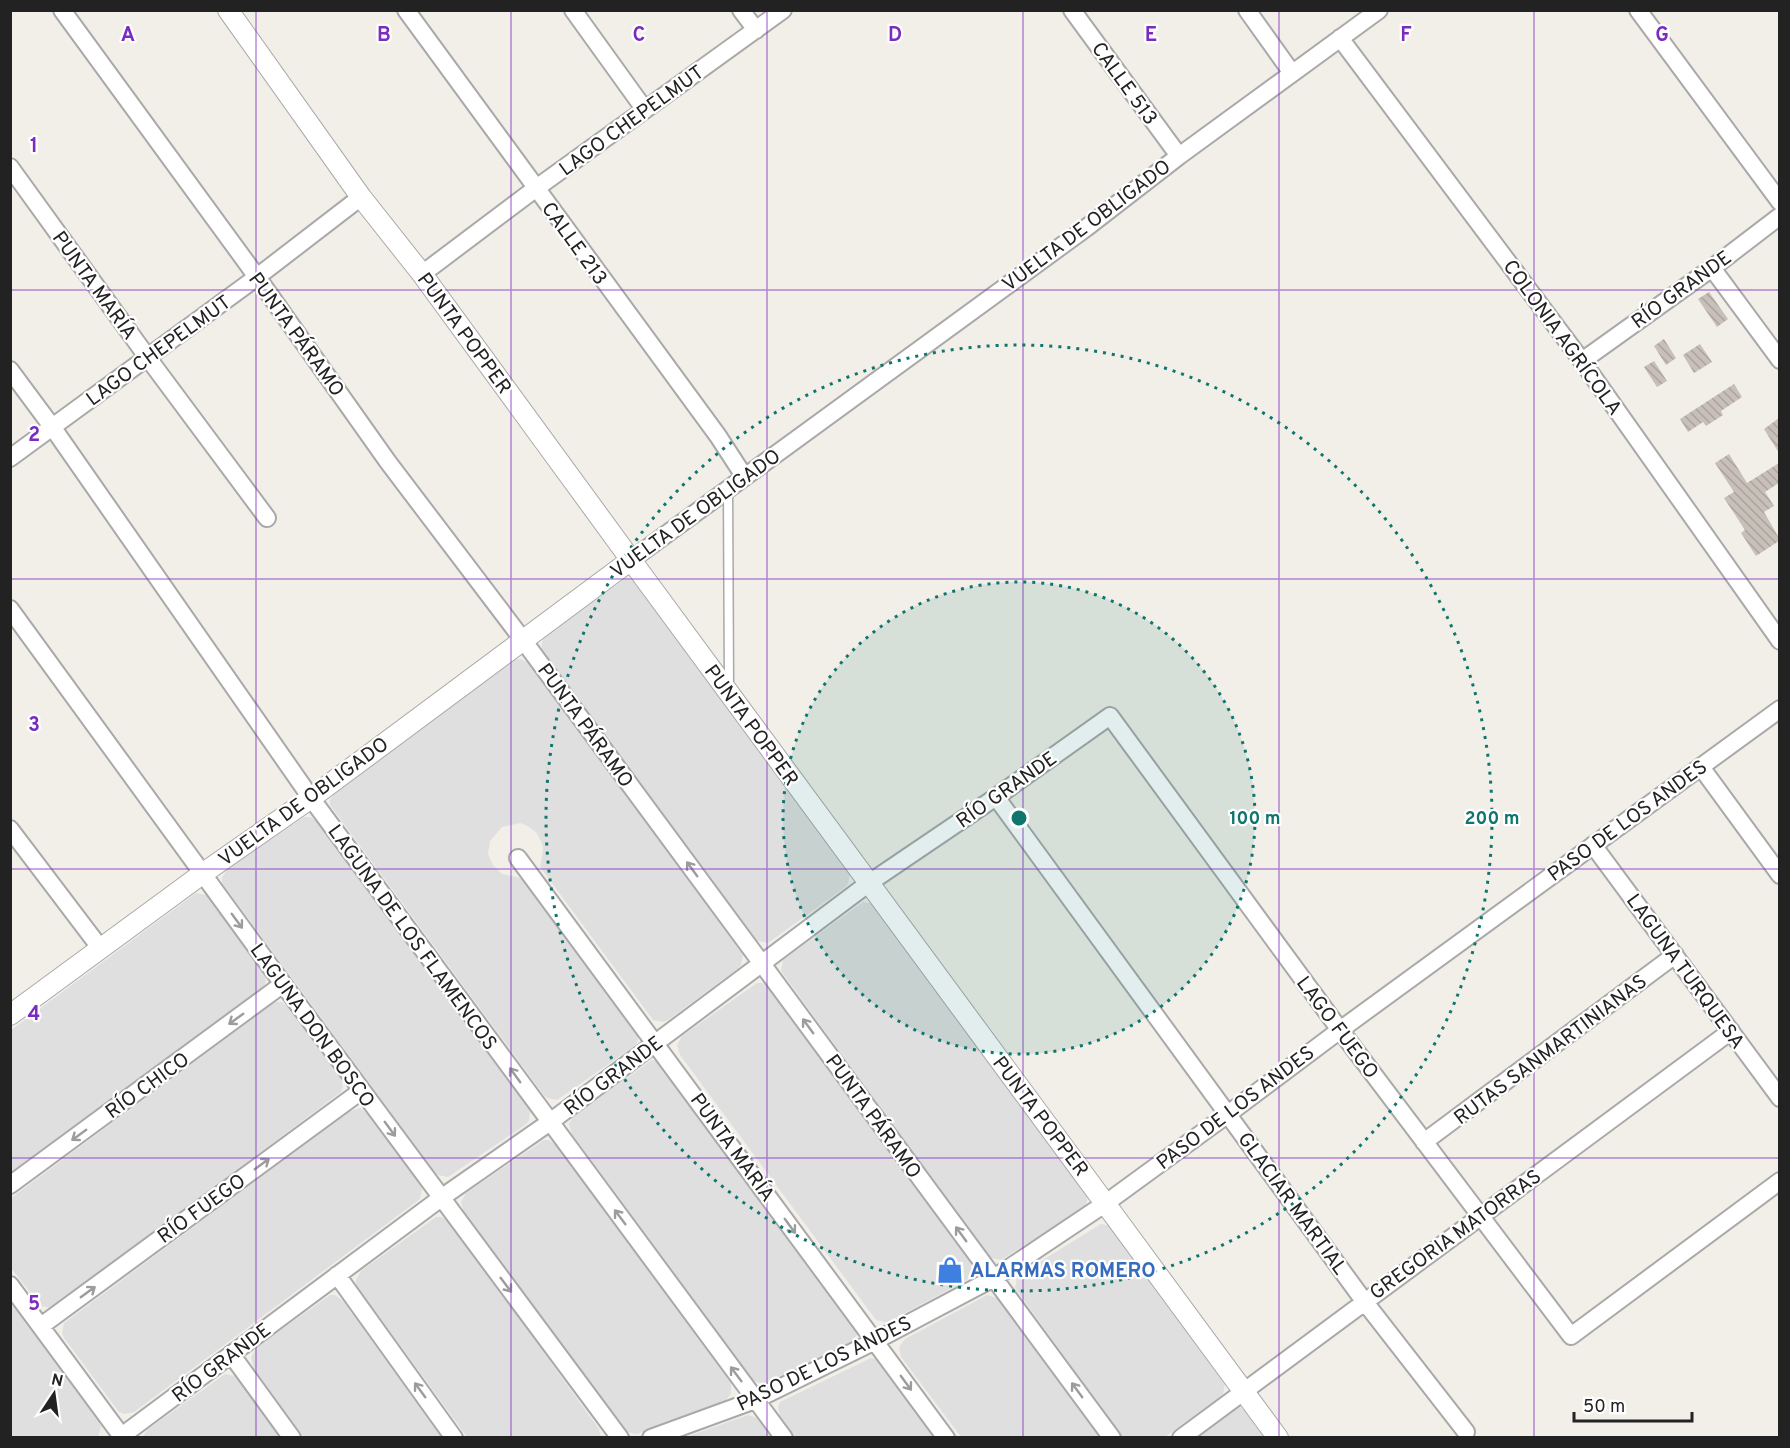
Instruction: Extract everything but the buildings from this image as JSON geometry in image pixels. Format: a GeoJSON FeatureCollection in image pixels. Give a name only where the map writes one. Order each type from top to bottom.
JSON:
{"type":"FeatureCollection","features":[{"type":"Feature","properties":{"kind":"street","name":"PUNTA PÁRAMO"},"geometry":{"type":"LineString","coordinates":[[62,10],[257,277],[388,462],[523,640],[1112,1437]]}},
{"type":"Feature","properties":{"kind":"street","name":"PUNTA POPPER"},"geometry":{"type":"LineString","coordinates":[[228,10],[362,197],[422,274],[630,560],[1278,1437]]}},
{"type":"Feature","properties":{"kind":"street","name":"CALLE 213"},"geometry":{"type":"LineString","coordinates":[[406,10],[718,436],[744,476]]}},
{"type":"Feature","properties":{"kind":"street"},"geometry":{"type":"LineString","coordinates":[[573,10],[645,110]]}},
{"type":"Feature","properties":{"kind":"street"},"geometry":{"type":"LineString","coordinates":[[741,10],[756,30]]}},
{"type":"Feature","properties":{"kind":"street","name":"LAGO CHEPELMUT"},"geometry":{"type":"LineString","coordinates":[[422,274],[535,189],[783,10]]}},
{"type":"Feature","properties":{"kind":"street","name":"CALLE 513"},"geometry":{"type":"LineString","coordinates":[[1072,10],[1179,156]]}},
{"type":"Feature","properties":{"kind":"street"},"geometry":{"type":"LineString","coordinates":[[1247,10],[1292,73]]}},
{"type":"Feature","properties":{"kind":"street","name":"VUELTA DE OBLIGADO"},"geometry":{"type":"LineString","coordinates":[[10,1015],[202,874],[311,798],[728,487],[1086,228],[1179,156],[1379,10]]}},
{"type":"Feature","properties":{"kind":"street"},"geometry":{"type":"LineString","coordinates":[[1638,10],[1779,202]]}},
{"type":"Feature","properties":{"kind":"street","name":"COLONIA AGRÍCOLA"},"geometry":{"type":"LineString","coordinates":[[1340,38],[1582,361],[1779,641]]}},
{"type":"Feature","properties":{"kind":"street","name":"PUNTA MARÍA"},"geometry":{"type":"LineString","coordinates":[[10,167],[267,518]]}},
{"type":"Feature","properties":{"kind":"street","name":"LAGO CHEPELMUT"},"geometry":{"type":"LineString","coordinates":[[10,458],[148,358],[362,197]]}},
{"type":"Feature","properties":{"kind":"street","name":"RÍO GRANDE"},"geometry":{"type":"LineString","coordinates":[[1582,361],[1712,268],[1779,216]]}},
{"type":"Feature","properties":{"kind":"street"},"geometry":{"type":"LineString","coordinates":[[1712,268],[1779,360]]}},
{"type":"Feature","properties":{"kind":"street","name":"LAGUNA DE LOS FLAMENCOS"},"geometry":{"type":"LineString","coordinates":[[10,370],[53,428],[311,798],[784,1437]]}},
{"type":"Feature","properties":{"kind":"street","name":"LAGUNA DON BOSCO"},"geometry":{"type":"LineString","coordinates":[[10,609],[283,984],[620,1437]]}},
{"type":"Feature","properties":{"kind":"street","name":"PASO DE LOS ANDES"},"geometry":{"type":"LineString","coordinates":[[651,1437],[755,1400],[875,1341],[994,1278],[1106,1203],[1779,709]]}},
{"type":"Feature","properties":{"kind":"street","name":"RÍO GRANDE"},"geometry":{"type":"LineString","coordinates":[[121,1437],[441,1198],[550,1122],[868,883],[1110,716]]}},
{"type":"Feature","properties":{"kind":"street","name":"LAGO FUEGO"},"geometry":{"type":"LineString","coordinates":[[1110,716],[1340,1030],[1571,1336],[1779,1181]]}},
{"type":"Feature","properties":{"kind":"street"},"geometry":{"type":"LineString","coordinates":[[1701,767],[1779,875]]}},
{"type":"Feature","properties":{"kind":"street","name":"GLACIAR MARTIAL"},"geometry":{"type":"LineString","coordinates":[[996,796],[1364,1301],[1466,1432]]}},
{"type":"Feature","properties":{"kind":"street"},"geometry":{"type":"LineString","coordinates":[[10,829],[101,949]]}},
{"type":"Feature","properties":{"kind":"street","name":"LAGUNA TURQUESA"},"geometry":{"type":"LineString","coordinates":[[1593,845],[1779,1098]]}},
{"type":"Feature","properties":{"kind":"street","name":"PUNTA MARÍA"},"geometry":{"type":"LineString","coordinates":[[518,858],[946,1437]]}},
{"type":"Feature","properties":{"kind":"street","name":"RUTAS SANMARTINIANAS"},"geometry":{"type":"LineString","coordinates":[[1424,1142],[1675,955]]}},
{"type":"Feature","properties":{"kind":"street","name":"RÍO CHICO"},"geometry":{"type":"LineString","coordinates":[[10,1185],[283,984]]}},
{"type":"Feature","properties":{"kind":"street","name":"GREGORIA MATORRAS"},"geometry":{"type":"LineString","coordinates":[[1181,1437],[1731,1031]]}},
{"type":"Feature","properties":{"kind":"street","name":"RÍO FUEGO"},"geometry":{"type":"LineString","coordinates":[[41,1326],[362,1091]]}},
{"type":"Feature","properties":{"kind":"street"},"geometry":{"type":"LineString","coordinates":[[337,1275],[454,1437]]}},
{"type":"Feature","properties":{"kind":"street"},"geometry":{"type":"LineString","coordinates":[[10,1285],[121,1437]]}},
{"type":"Feature","properties":{"kind":"street"},"geometry":{"type":"LineString","coordinates":[[231,1354],[292,1437]]}},
{"type":"Feature","properties":{"kind":"lane"},"geometry":{"type":"LineString","coordinates":[[728,487],[729,693]]}},
{"type":"Feature","properties":{"kind":"shaded area"},"geometry":{"type":"Polygon","coordinates":[[[625,579],[635,581],[850,874],[848,884],[844,888],[768,943],[754,938],[541,649],[543,639],[547,635],[625,579]]]}},
{"type":"Feature","properties":{"kind":"shaded area"},"geometry":{"type":"Polygon","coordinates":[[[516,659],[530,664],[743,955],[741,965],[737,969],[668,1020],[663,1022],[653,1020],[540,867],[543,850],[536,832],[520,823],[502,827],[490,841],[488,854],[493,865],[502,874],[525,879],[639,1033],[637,1043],[633,1047],[557,1100],[547,1098],[543,1094],[330,805],[330,800],[336,791],[516,659]]]}},
{"type":"Feature","properties":{"kind":"shaded area"},"geometry":{"type":"Polygon","coordinates":[[[304,817],[310,817],[318,822],[530,1111],[529,1121],[525,1125],[448,1177],[438,1175],[434,1171],[222,883],[227,869],[304,817]]]}},
{"type":"Feature","properties":{"kind":"shaded area"},"geometry":{"type":"Polygon","coordinates":[[[196,893],[206,895],[210,899],[264,971],[266,981],[264,986],[11,1173],[11,1030],[196,893]]]}},
{"type":"Feature","properties":{"kind":"shaded area"},"geometry":{"type":"Polygon","coordinates":[[[863,902],[874,904],[1088,1196],[1086,1206],[1082,1209],[1001,1260],[991,1258],[987,1254],[781,971],[783,960],[863,902]]]}},
{"type":"Feature","properties":{"kind":"shaded area"},"geometry":{"type":"Polygon","coordinates":[[[757,983],[762,983],[770,989],[970,1262],[972,1271],[967,1280],[890,1321],[876,1320],[680,1055],[677,1045],[682,1036],[757,983]]]}},
{"type":"Feature","properties":{"kind":"shaded area"},"geometry":{"type":"Polygon","coordinates":[[[275,1002],[281,1002],[289,1008],[341,1077],[343,1087],[341,1092],[55,1306],[51,1308],[41,1306],[11,1268],[11,1198],[275,1002]]]}},
{"type":"Feature","properties":{"kind":"shaded area"},"geometry":{"type":"Polygon","coordinates":[[[652,1060],[662,1063],[857,1330],[857,1335],[852,1342],[764,1384],[754,1381],[572,1134],[569,1124],[574,1115],[652,1060]]]}},
{"type":"Feature","properties":{"kind":"shaded area"},"geometry":{"type":"Polygon","coordinates":[[[360,1108],[368,1114],[420,1184],[422,1189],[420,1199],[134,1412],[124,1414],[119,1412],[64,1338],[62,1333],[64,1323],[350,1111],[360,1108]]]}},
{"type":"Feature","properties":{"kind":"shaded area"},"geometry":{"type":"Polygon","coordinates":[[[544,1140],[549,1140],[557,1146],[731,1383],[731,1394],[724,1402],[640,1433],[625,1431],[464,1212],[461,1202],[466,1193],[544,1140]]]}},
{"type":"Feature","properties":{"kind":"shaded area"},"geometry":{"type":"Polygon","coordinates":[[[436,1217],[442,1217],[450,1223],[599,1429],[601,1437],[467,1437],[356,1285],[361,1271],[436,1217]]]}},
{"type":"Feature","properties":{"kind":"shaded area"},"geometry":{"type":"Polygon","coordinates":[[[1101,1224],[1111,1226],[1225,1384],[1220,1397],[1165,1437],[1123,1437],[1015,1288],[1020,1274],[1101,1224]]]}},
{"type":"Feature","properties":{"kind":"shaded area"},"geometry":{"type":"Polygon","coordinates":[[[330,1295],[335,1295],[343,1301],[442,1437],[304,1437],[254,1369],[251,1357],[257,1347],[330,1295]]]}},
{"type":"Feature","properties":{"kind":"shaded area"},"geometry":{"type":"Polygon","coordinates":[[[987,1295],[1000,1301],[1100,1437],[961,1437],[901,1357],[899,1347],[905,1339],[987,1295]]]}},
{"type":"Feature","properties":{"kind":"shaded area"},"geometry":{"type":"Polygon","coordinates":[[[11,1303],[99,1422],[101,1427],[98,1437],[11,1437],[11,1303]]]}},
{"type":"Feature","properties":{"kind":"shaded area"},"geometry":{"type":"Polygon","coordinates":[[[871,1358],[881,1360],[938,1437],[796,1437],[780,1416],[778,1407],[780,1402],[871,1358]]]}},
{"type":"Feature","properties":{"kind":"shaded area"},"geometry":{"type":"Polygon","coordinates":[[[225,1374],[235,1376],[239,1380],[282,1437],[142,1438],[147,1430],[225,1374]]]}},
{"type":"Feature","properties":{"kind":"shaded area"},"geometry":{"type":"Polygon","coordinates":[[[1240,1407],[1249,1413],[1266,1438],[1194,1438],[1235,1408],[1240,1407]]]}},
{"type":"Feature","properties":{"kind":"shaded area"},"geometry":{"type":"Polygon","coordinates":[[[748,1415],[757,1418],[772,1437],[686,1437],[748,1415]]]}},
{"type":"Feature","properties":{"kind":"place","name":"ALARMAS ROMERO"},"geometry":{"type":"Point","coordinates":[950,1270]}}]}
